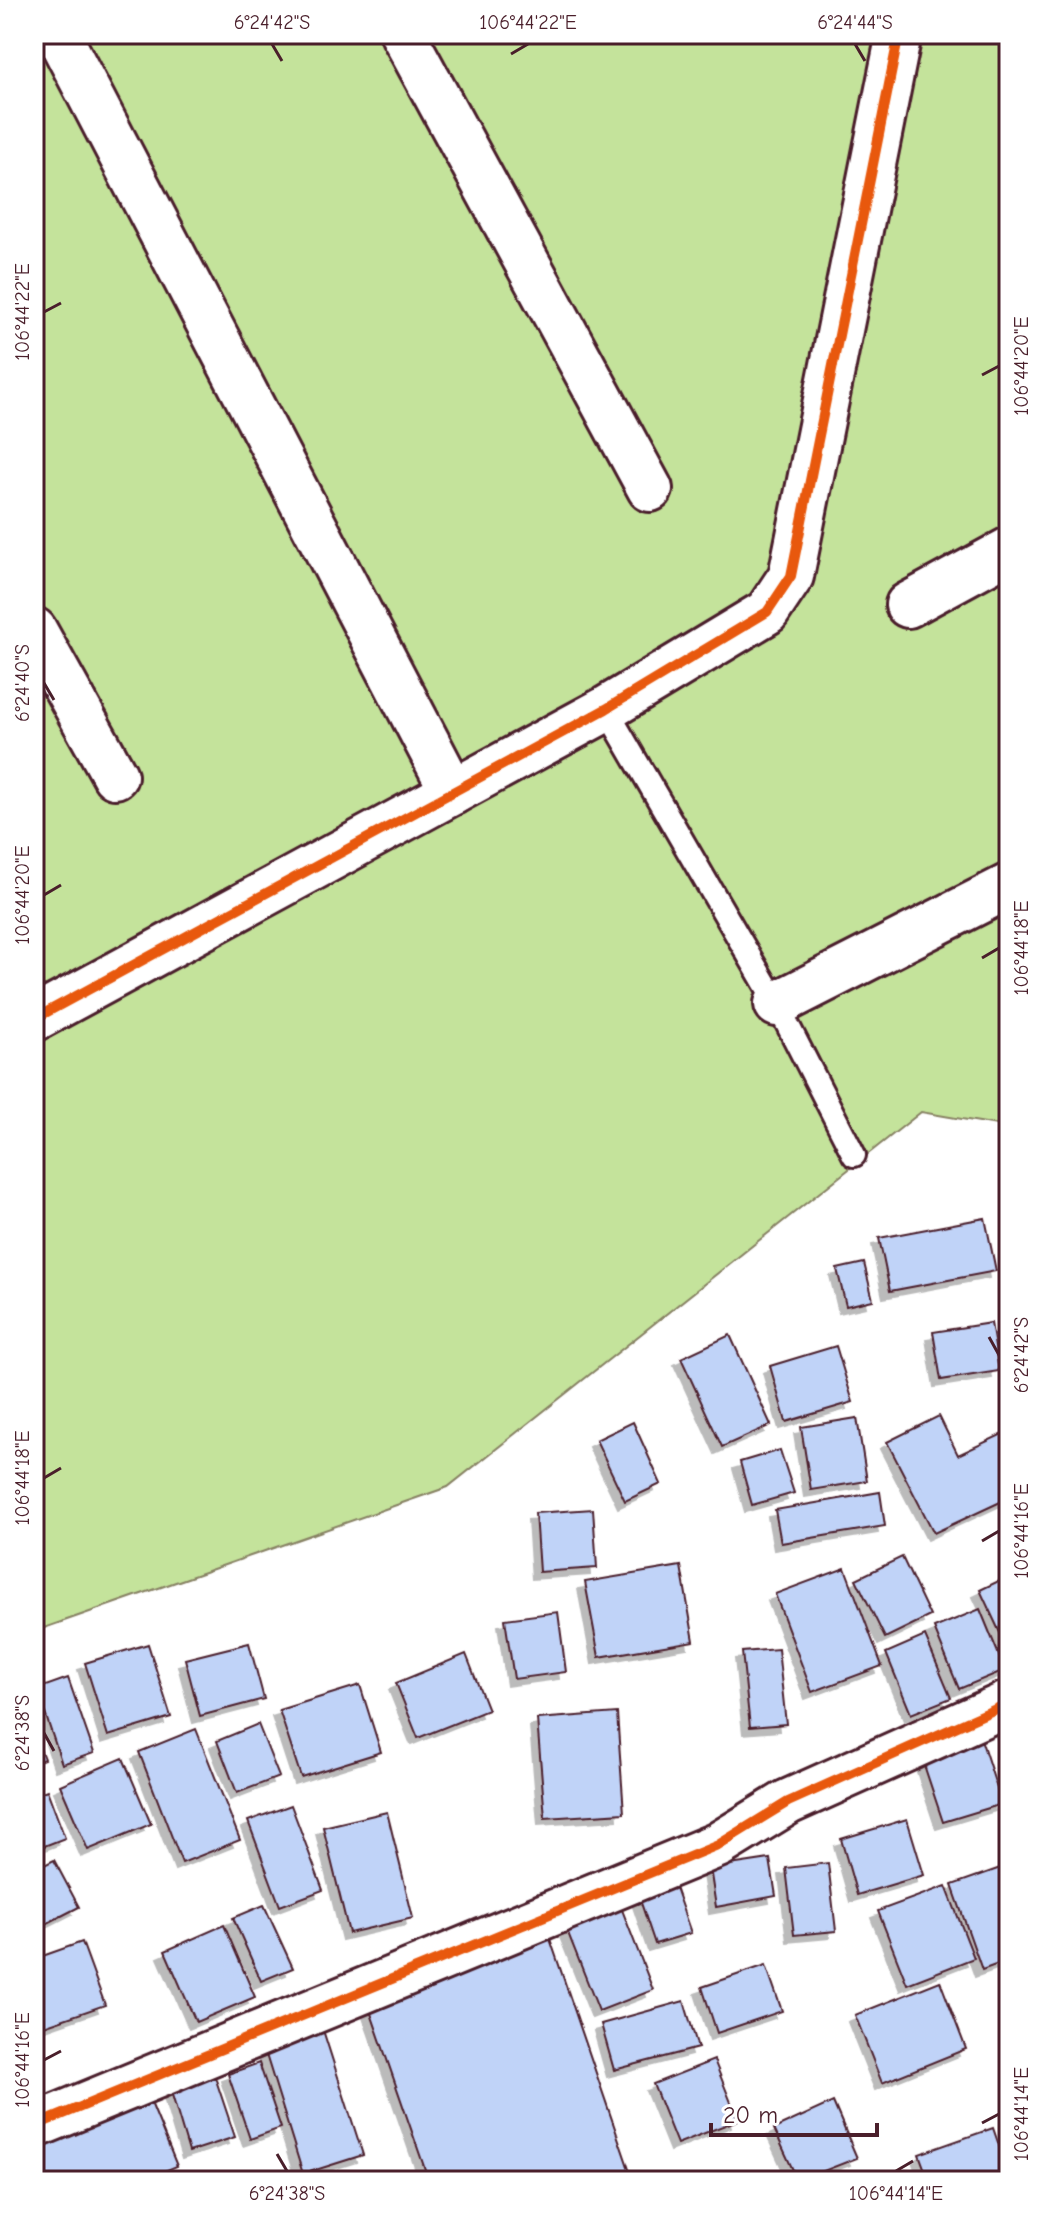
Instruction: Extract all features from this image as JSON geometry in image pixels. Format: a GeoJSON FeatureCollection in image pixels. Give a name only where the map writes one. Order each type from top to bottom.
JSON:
{"type":"FeatureCollection","features":[{"type":"Feature","properties":{"kind":"street"},"geometry":{"type":"LineString","coordinates":[[58,34],[453,792]]}},
{"type":"Feature","properties":{"kind":"street"},"geometry":{"type":"LineString","coordinates":[[403,34],[650,489]]}},
{"type":"Feature","properties":{"kind":"street"},"geometry":{"type":"LineString","coordinates":[[34,1019],[606,709],[767,612],[791,576],[899,34]]}},
{"type":"Feature","properties":{"kind":"street"},"geometry":{"type":"LineString","coordinates":[[908,605],[1009,550]]}},
{"type":"Feature","properties":{"kind":"street"},"geometry":{"type":"LineString","coordinates":[[34,630],[115,776]]}},
{"type":"Feature","properties":{"kind":"street"},"geometry":{"type":"LineString","coordinates":[[777,1004],[1009,886]]}},
{"type":"Feature","properties":{"kind":"street"},"geometry":{"type":"LineString","coordinates":[[34,2126],[718,1845],[788,1802],[1009,1703]]}},
{"type":"Feature","properties":{"kind":"lane"},"geometry":{"type":"LineString","coordinates":[[606,709],[777,1004],[854,1155]]}},
{"type":"Feature","properties":{"kind":"green space"},"geometry":{"type":"Polygon","coordinates":[[[34,34],[1009,34],[1009,1127],[921,1112],[448,1487],[41,1629],[34,1622],[34,34]]]}},
{"type":"Feature","properties":{"kind":"building"},"geometry":{"type":"Polygon","coordinates":[[[985,1218],[996,1271],[890,1291],[879,1238],[985,1218]]]}},
{"type":"Feature","properties":{"kind":"building"},"geometry":{"type":"Polygon","coordinates":[[[864,1263],[873,1300],[846,1306],[837,1269],[864,1263]]]}},
{"type":"Feature","properties":{"kind":"building"},"geometry":{"type":"Polygon","coordinates":[[[991,1323],[999,1371],[941,1380],[933,1332],[991,1323]]]}},
{"type":"Feature","properties":{"kind":"building"},"geometry":{"type":"Polygon","coordinates":[[[730,1335],[771,1425],[722,1447],[681,1358],[730,1335]]]}},
{"type":"Feature","properties":{"kind":"building"},"geometry":{"type":"Polygon","coordinates":[[[836,1346],[853,1402],[786,1422],[770,1366],[836,1346]]]}},
{"type":"Feature","properties":{"kind":"building"},"geometry":{"type":"Polygon","coordinates":[[[939,1416],[958,1455],[1009,1431],[1009,1498],[934,1533],[887,1442],[939,1416]]]}},
{"type":"Feature","properties":{"kind":"building"},"geometry":{"type":"Polygon","coordinates":[[[857,1418],[867,1481],[811,1490],[801,1427],[857,1418]]]}},
{"type":"Feature","properties":{"kind":"building"},"geometry":{"type":"Polygon","coordinates":[[[633,1422],[661,1484],[625,1501],[596,1440],[633,1422]]]}},
{"type":"Feature","properties":{"kind":"building"},"geometry":{"type":"Polygon","coordinates":[[[780,1450],[794,1493],[752,1505],[740,1462],[780,1450]]]}},
{"type":"Feature","properties":{"kind":"building"},"geometry":{"type":"Polygon","coordinates":[[[880,1492],[885,1526],[781,1543],[775,1510],[880,1492]]]}},
{"type":"Feature","properties":{"kind":"building"},"geometry":{"type":"Polygon","coordinates":[[[593,1509],[597,1568],[539,1572],[535,1513],[593,1509]]]}},
{"type":"Feature","properties":{"kind":"building"},"geometry":{"type":"Polygon","coordinates":[[[902,1557],[930,1616],[885,1638],[856,1579],[902,1557]]]}},
{"type":"Feature","properties":{"kind":"building"},"geometry":{"type":"Polygon","coordinates":[[[681,1566],[694,1641],[599,1657],[585,1582],[681,1566]]]}},
{"type":"Feature","properties":{"kind":"building"},"geometry":{"type":"Polygon","coordinates":[[[845,1568],[882,1666],[812,1692],[775,1594],[845,1568]]]}},
{"type":"Feature","properties":{"kind":"building"},"geometry":{"type":"Polygon","coordinates":[[[1009,1576],[1009,1652],[980,1590],[1009,1576]]]}},
{"type":"Feature","properties":{"kind":"building"},"geometry":{"type":"Polygon","coordinates":[[[980,1609],[1005,1670],[959,1689],[934,1628],[980,1609]]]}},
{"type":"Feature","properties":{"kind":"building"},"geometry":{"type":"Polygon","coordinates":[[[558,1612],[566,1672],[514,1679],[505,1619],[558,1612]]]}},
{"type":"Feature","properties":{"kind":"building"},"geometry":{"type":"Polygon","coordinates":[[[925,1636],[951,1698],[911,1714],[886,1653],[925,1636]]]}},
{"type":"Feature","properties":{"kind":"building"},"geometry":{"type":"Polygon","coordinates":[[[249,1643],[264,1699],[200,1716],[185,1659],[249,1643]]]}},
{"type":"Feature","properties":{"kind":"building"},"geometry":{"type":"Polygon","coordinates":[[[148,1644],[171,1717],[108,1736],[85,1663],[148,1644]]]}},
{"type":"Feature","properties":{"kind":"building"},"geometry":{"type":"Polygon","coordinates":[[[778,1649],[786,1724],[750,1727],[742,1652],[778,1649]]]}},
{"type":"Feature","properties":{"kind":"building"},"geometry":{"type":"Polygon","coordinates":[[[466,1654],[488,1710],[418,1738],[396,1683],[466,1654]]]}},
{"type":"Feature","properties":{"kind":"building"},"geometry":{"type":"Polygon","coordinates":[[[68,1678],[94,1753],[62,1764],[37,1689],[68,1678]]]}},
{"type":"Feature","properties":{"kind":"building"},"geometry":{"type":"Polygon","coordinates":[[[360,1685],[381,1752],[301,1777],[279,1710],[360,1685]]]}},
{"type":"Feature","properties":{"kind":"building"},"geometry":{"type":"Polygon","coordinates":[[[1009,1711],[1009,1749],[999,1715],[1009,1711]]]}},
{"type":"Feature","properties":{"kind":"building"},"geometry":{"type":"Polygon","coordinates":[[[617,1713],[624,1813],[545,1818],[537,1719],[617,1713]]]}},
{"type":"Feature","properties":{"kind":"building"},"geometry":{"type":"Polygon","coordinates":[[[258,1724],[279,1777],[237,1793],[217,1741],[258,1724]]]}},
{"type":"Feature","properties":{"kind":"building"},"geometry":{"type":"Polygon","coordinates":[[[196,1729],[240,1840],[182,1863],[139,1752],[196,1729]]]}},
{"type":"Feature","properties":{"kind":"building"},"geometry":{"type":"Polygon","coordinates":[[[34,1733],[44,1759],[34,1763],[34,1733]]]}},
{"type":"Feature","properties":{"kind":"building"},"geometry":{"type":"Polygon","coordinates":[[[980,1736],[1002,1804],[943,1822],[921,1756],[980,1736]]]}},
{"type":"Feature","properties":{"kind":"building"},"geometry":{"type":"Polygon","coordinates":[[[123,1758],[151,1824],[88,1850],[60,1785],[123,1758]]]}},
{"type":"Feature","properties":{"kind":"building"},"geometry":{"type":"Polygon","coordinates":[[[47,1790],[65,1838],[34,1850],[34,1795],[47,1790]]]}},
{"type":"Feature","properties":{"kind":"building"},"geometry":{"type":"Polygon","coordinates":[[[291,1805],[323,1890],[280,1906],[248,1821],[291,1805]]]}},
{"type":"Feature","properties":{"kind":"building"},"geometry":{"type":"Polygon","coordinates":[[[387,1812],[413,1918],[349,1933],[323,1827],[387,1812]]]}},
{"type":"Feature","properties":{"kind":"building"},"geometry":{"type":"Polygon","coordinates":[[[907,1819],[924,1875],[857,1895],[841,1839],[907,1819]]]}},
{"type":"Feature","properties":{"kind":"building"},"geometry":{"type":"Polygon","coordinates":[[[770,1859],[776,1896],[716,1907],[710,1868],[770,1859]]]}},
{"type":"Feature","properties":{"kind":"building"},"geometry":{"type":"Polygon","coordinates":[[[54,1860],[79,1907],[34,1930],[34,1870],[54,1860]]]}},
{"type":"Feature","properties":{"kind":"building"},"geometry":{"type":"Polygon","coordinates":[[[828,1863],[836,1931],[794,1935],[786,1868],[828,1863]]]}},
{"type":"Feature","properties":{"kind":"building"},"geometry":{"type":"Polygon","coordinates":[[[1009,1865],[1009,1960],[982,1970],[952,1885],[1009,1865]]]}},
{"type":"Feature","properties":{"kind":"building"},"geometry":{"type":"Polygon","coordinates":[[[672,1879],[691,1933],[655,1944],[637,1891],[672,1879]]]}},
{"type":"Feature","properties":{"kind":"building"},"geometry":{"type":"Polygon","coordinates":[[[946,1886],[974,1958],[907,1984],[878,1911],[946,1886]]]}},
{"type":"Feature","properties":{"kind":"building"},"geometry":{"type":"Polygon","coordinates":[[[614,1889],[653,1990],[599,2011],[559,1910],[614,1889]]]}},
{"type":"Feature","properties":{"kind":"building"},"geometry":{"type":"Polygon","coordinates":[[[264,1905],[293,1968],[261,1981],[233,1918],[264,1905]]]}},
{"type":"Feature","properties":{"kind":"building"},"geometry":{"type":"Polygon","coordinates":[[[224,1925],[255,1997],[196,2022],[165,1951],[224,1925]]]}},
{"type":"Feature","properties":{"kind":"building"},"geometry":{"type":"Polygon","coordinates":[[[548,1933],[633,2181],[429,2181],[365,1996],[548,1933]]]}},
{"type":"Feature","properties":{"kind":"building"},"geometry":{"type":"Polygon","coordinates":[[[82,1942],[105,2005],[41,2027],[34,2009],[34,1959],[82,1942]]]}},
{"type":"Feature","properties":{"kind":"building"},"geometry":{"type":"Polygon","coordinates":[[[766,1965],[782,2011],[717,2033],[702,1987],[766,1965]]]}},
{"type":"Feature","properties":{"kind":"building"},"geometry":{"type":"Polygon","coordinates":[[[940,1981],[966,2049],[882,2083],[855,2015],[940,1981]]]}},
{"type":"Feature","properties":{"kind":"building"},"geometry":{"type":"Polygon","coordinates":[[[684,2001],[698,2048],[614,2070],[601,2024],[684,2001]]]}},
{"type":"Feature","properties":{"kind":"building"},"geometry":{"type":"Polygon","coordinates":[[[322,2027],[363,2155],[303,2174],[263,2045],[322,2027]]]}},
{"type":"Feature","properties":{"kind":"building"},"geometry":{"type":"Polygon","coordinates":[[[714,2060],[738,2120],[677,2144],[653,2084],[714,2060]]]}},
{"type":"Feature","properties":{"kind":"building"},"geometry":{"type":"Polygon","coordinates":[[[259,2063],[281,2128],[250,2139],[228,2074],[259,2063]]]}},
{"type":"Feature","properties":{"kind":"building"},"geometry":{"type":"Polygon","coordinates":[[[214,2074],[235,2137],[189,2152],[170,2088],[214,2074]]]}},
{"type":"Feature","properties":{"kind":"building"},"geometry":{"type":"Polygon","coordinates":[[[145,2088],[177,2166],[140,2181],[34,2181],[34,2135],[145,2088]]]}},
{"type":"Feature","properties":{"kind":"building"},"geometry":{"type":"Polygon","coordinates":[[[833,2102],[857,2158],[798,2181],[774,2129],[833,2102]]]}},
{"type":"Feature","properties":{"kind":"building"},"geometry":{"type":"Polygon","coordinates":[[[993,2128],[1009,2174],[990,2181],[929,2181],[919,2154],[993,2128]]]}},
{"type":"Feature","properties":{"kind":"cycle path"},"geometry":{"type":"LineString","coordinates":[[34,1019],[606,709],[767,612],[791,576],[899,34]]}},
{"type":"Feature","properties":{"kind":"cycle path"},"geometry":{"type":"LineString","coordinates":[[34,2126],[718,1845],[788,1802],[1009,1703]]}}]}
